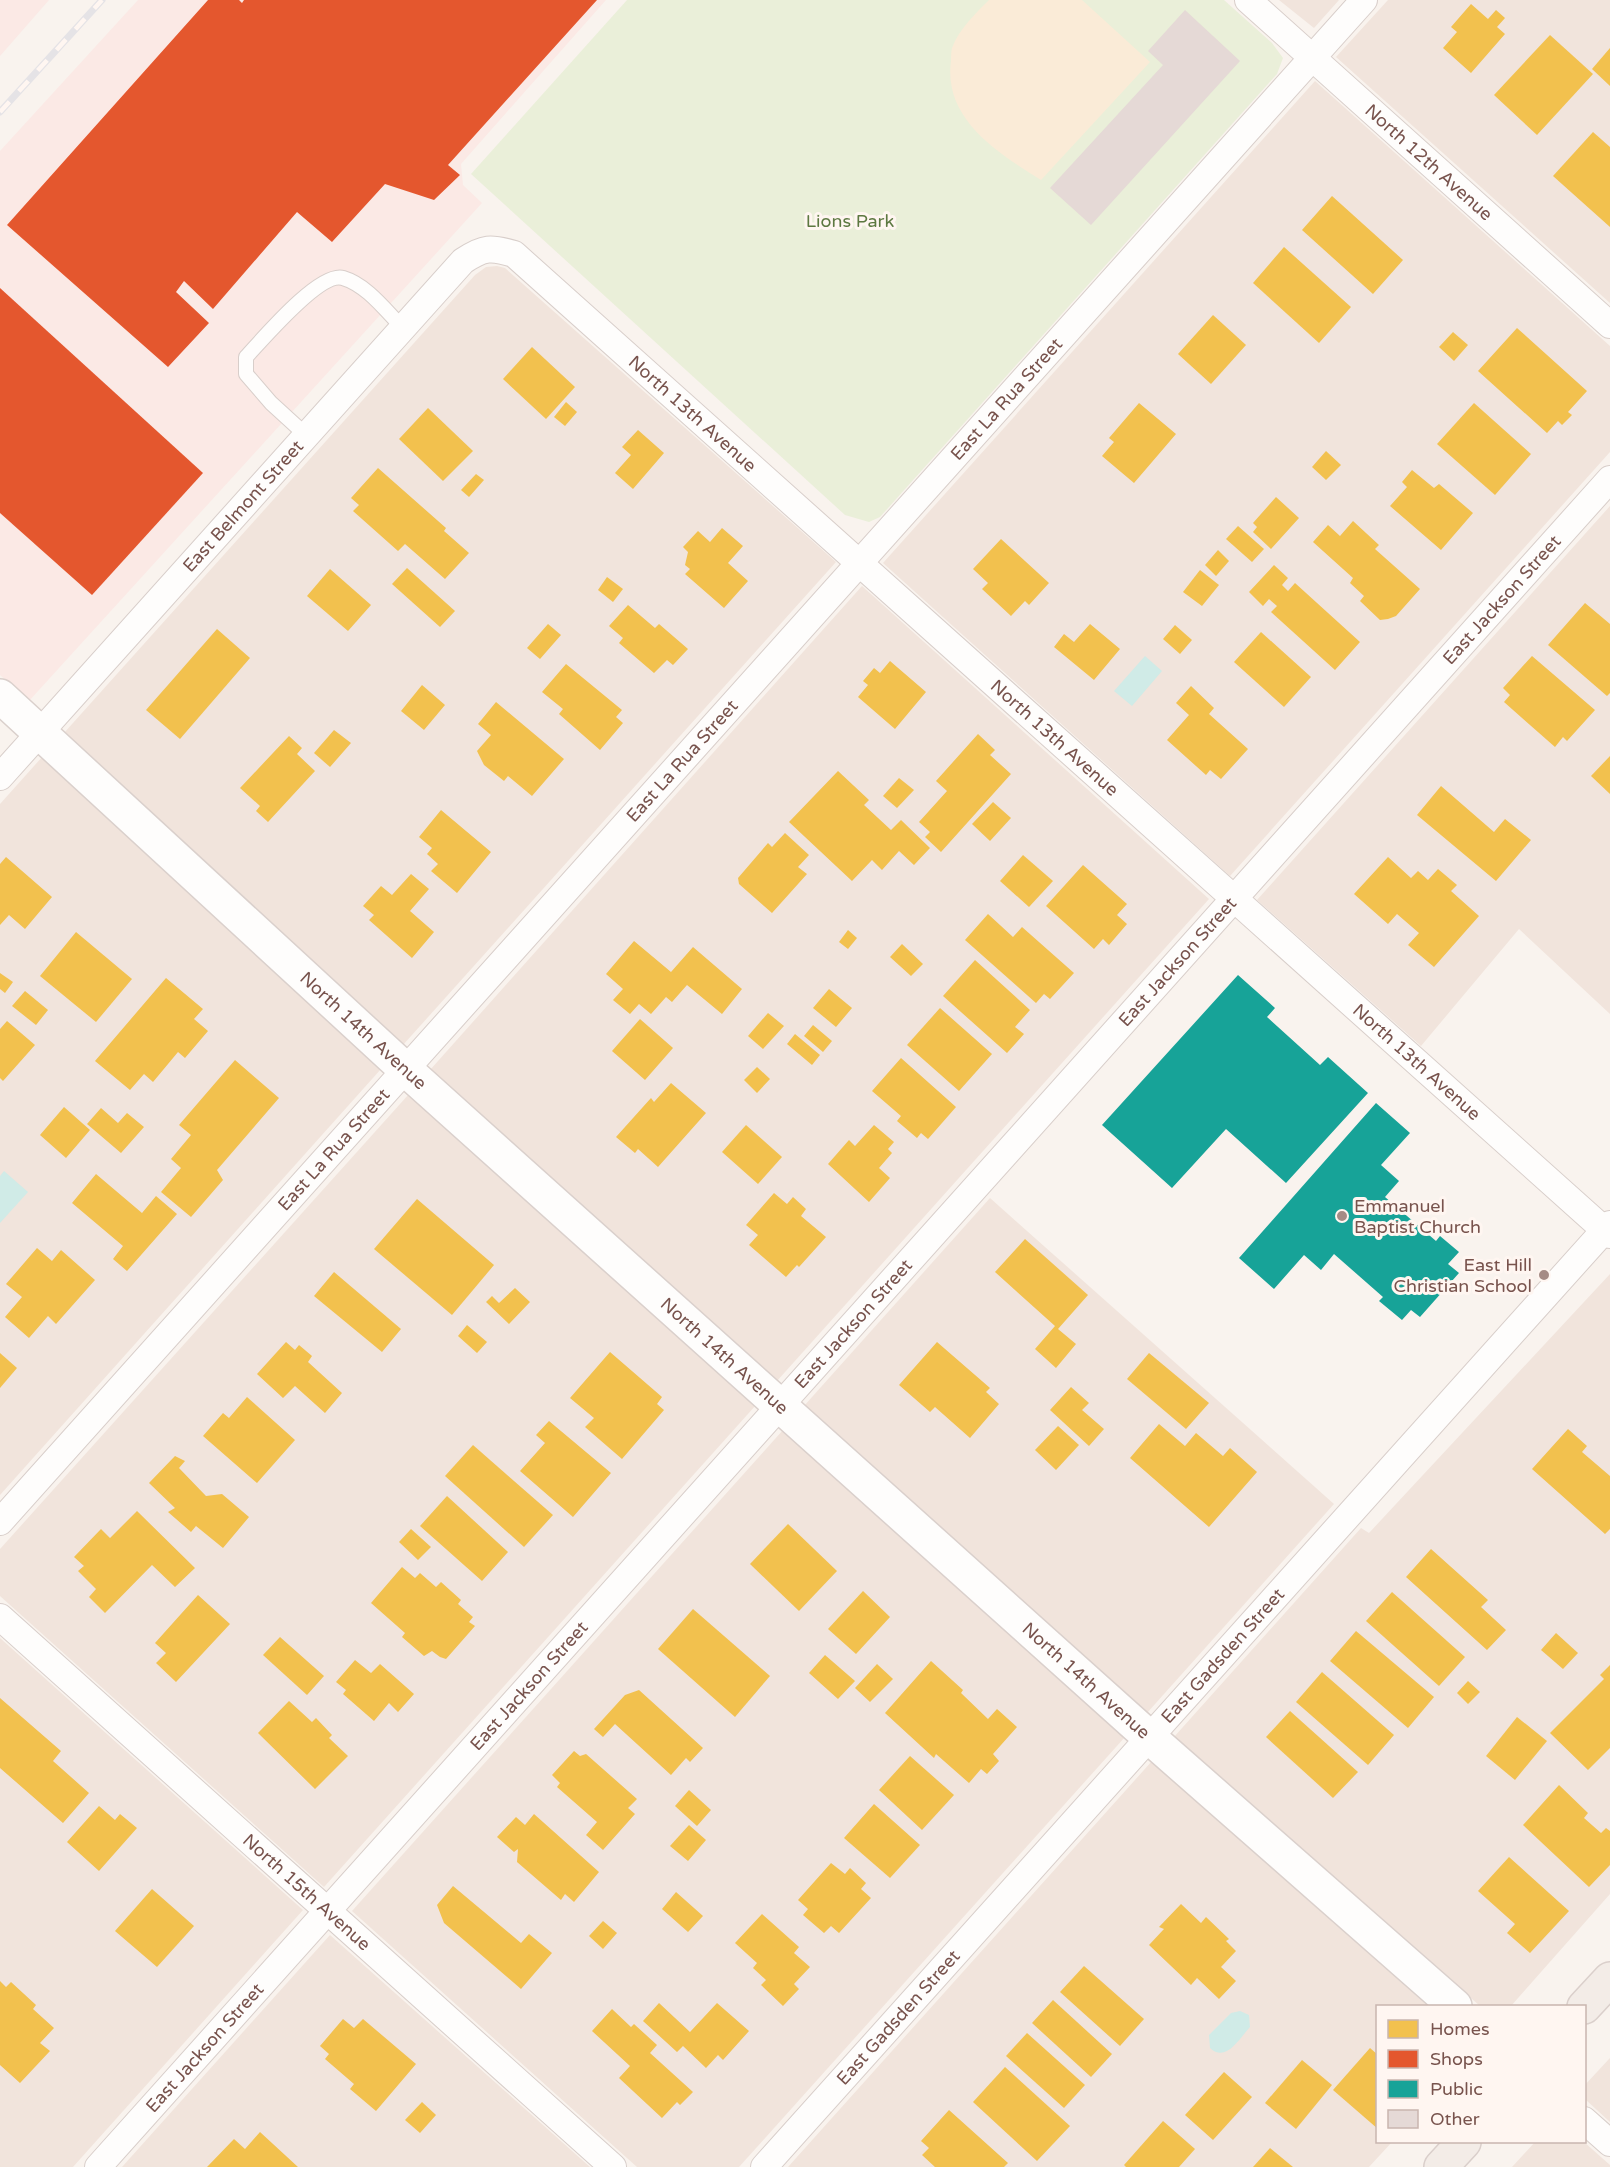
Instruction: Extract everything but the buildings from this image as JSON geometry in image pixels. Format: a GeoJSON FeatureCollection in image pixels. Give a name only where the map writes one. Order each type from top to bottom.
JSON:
{"type":"FeatureCollection","features":[{"type":"Feature","properties":{"kind":"main road"},"geometry":{"type":"LineString","coordinates":[[1586,2005],[1610,1978]]}},
{"type":"Feature","properties":{"kind":"main road"},"geometry":{"type":"LineString","coordinates":[[1441,2167],[1463,2143]]}},
{"type":"Feature","properties":{"kind":"street","name":"North 12th Avenue"},"geometry":{"type":"LineString","coordinates":[[1248,0],[1610,325]]}},
{"type":"Feature","properties":{"kind":"street","name":"East La Rua Street"},"geometry":{"type":"LineString","coordinates":[[0,1522],[1364,0]]}},
{"type":"Feature","properties":{"kind":"street","name":"North 13th Avenue"},"geometry":{"type":"LineString","coordinates":[[496,248],[514,254],[860,562],[1233,900],[1608,1230]]}},
{"type":"Feature","properties":{"kind":"street","name":"East Belmont Street"},"geometry":{"type":"LineString","coordinates":[[0,777],[463,261],[479,250],[496,248]]}},
{"type":"Feature","properties":{"kind":"street","name":"East Jackson Street"},"geometry":{"type":"LineString","coordinates":[[98,2167],[1610,479]]}},
{"type":"Feature","properties":{"kind":"street","name":"North 14th Avenue"},"geometry":{"type":"LineString","coordinates":[[0,696],[406,1070],[1149,1737],[1453,2005]]}},
{"type":"Feature","properties":{"kind":"street","name":"East Gadsden Street"},"geometry":{"type":"LineString","coordinates":[[764,2167],[1608,1230]]}},
{"type":"Feature","properties":{"kind":"street","name":"North 15th Avenue"},"geometry":{"type":"LineString","coordinates":[[0,1617],[613,2167]]}},
{"type":"Feature","properties":{"kind":"street"},"geometry":{"type":"LineString","coordinates":[[1586,2122],[1610,2143]]}},
{"type":"Feature","properties":{"kind":"lane"},"geometry":{"type":"LineString","coordinates":[[306,435],[271,403],[246,374],[246,357],[301,300],[328,279],[342,278],[365,290],[403,328]]}},
{"type":"Feature","properties":{"kind":"shaded area"},"geometry":{"type":"Polygon","coordinates":[[[0,0],[49,0],[0,56],[0,0]]]}},
{"type":"Feature","properties":{"kind":"shaded area"},"geometry":{"type":"Polygon","coordinates":[[[138,0],[606,0],[461,164],[463,185],[482,203],[29,701],[0,675],[0,151],[138,0]]]}},
{"type":"Feature","properties":{"kind":"shaded area"},"geometry":{"type":"Polygon","coordinates":[[[1279,0],[1339,0],[1314,28],[1279,0]]]}},
{"type":"Feature","properties":{"kind":"shaded area"},"geometry":{"type":"Polygon","coordinates":[[[1388,0],[1610,0],[1610,303],[1336,57],[1388,0]]]}},
{"type":"Feature","properties":{"kind":"shaded area"},"geometry":{"type":"Polygon","coordinates":[[[1315,81],[1610,346],[1610,452],[1230,876],[883,563],[1315,81]]]}},
{"type":"Feature","properties":{"kind":"shaded area"},"geometry":{"type":"Polygon","coordinates":[[[486,267],[505,268],[836,562],[403,1045],[64,733],[475,275],[486,267]]]}},
{"type":"Feature","properties":{"kind":"shaded area"},"geometry":{"type":"Polygon","coordinates":[[[1610,506],[1610,1014],[1519,929],[1421,1046],[1257,900],[1610,506]]]}},
{"type":"Feature","properties":{"kind":"shaded area"},"geometry":{"type":"Polygon","coordinates":[[[862,586],[1209,899],[777,1381],[430,1070],[862,586]]]}},
{"type":"Feature","properties":{"kind":"shaded area"},"geometry":{"type":"Polygon","coordinates":[[[43,756],[381,1069],[0,1495],[0,804],[43,756]]]}},
{"type":"Feature","properties":{"kind":"shaded area"},"geometry":{"type":"Polygon","coordinates":[[[409,1094],[756,1405],[324,1887],[0,1596],[0,1549],[409,1094]]]}},
{"type":"Feature","properties":{"kind":"shaded area"},"geometry":{"type":"Polygon","coordinates":[[[990,1198],[1334,1504],[1147,1713],[804,1406],[990,1198]]]}},
{"type":"Feature","properties":{"kind":"shaded area"},"geometry":{"type":"Polygon","coordinates":[[[1610,1274],[1610,1894],[1512,2005],[1479,2005],[1174,1737],[1361,1528],[1369,1533],[1610,1274]]]}},
{"type":"Feature","properties":{"kind":"shaded area"},"geometry":{"type":"Polygon","coordinates":[[[783,1430],[1125,1737],[739,2167],[637,2167],[352,1911],[783,1430]]]}},
{"type":"Feature","properties":{"kind":"shaded area"},"geometry":{"type":"Polygon","coordinates":[[[0,1638],[303,1910],[73,2167],[0,2167],[0,1638]]]}},
{"type":"Feature","properties":{"kind":"shaded area"},"geometry":{"type":"Polygon","coordinates":[[[1152,1761],[1431,2005],[1376,2005],[1376,2143],[1391,2143],[1369,2167],[788,2167],[1152,1761]]]}},
{"type":"Feature","properties":{"kind":"shaded area"},"geometry":{"type":"Polygon","coordinates":[[[330,1935],[590,2167],[122,2167],[330,1935]]]}},
{"type":"Feature","properties":{"kind":"shaded area"},"geometry":{"type":"Polygon","coordinates":[[[1610,2058],[1610,2122],[1586,2100],[1586,2084],[1610,2058]]]}},
{"type":"Feature","properties":{"kind":"shaded area"},"geometry":{"type":"Polygon","coordinates":[[[1534,2143],[1585,2143],[1610,2165],[1610,2167],[1512,2167],[1534,2143]]]}},
{"type":"Feature","properties":{"kind":"green space","name":"Lions Park"},"geometry":{"type":"Polygon","coordinates":[[[627,0],[1224,0],[1272,43],[1283,58],[1277,74],[880,517],[869,522],[845,515],[471,174],[627,0]]]}},
{"type":"Feature","properties":{"kind":"sand"},"geometry":{"type":"Polygon","coordinates":[[[989,0],[1082,0],[1150,62],[1041,180],[992,146],[977,132],[965,117],[956,100],[951,82],[952,48],[963,28],[989,0]]]}},
{"type":"Feature","properties":{"kind":"water"},"geometry":{"type":"Polygon","coordinates":[[[1145,656],[1162,671],[1132,706],[1114,691],[1145,656]]]}},
{"type":"Feature","properties":{"kind":"water"},"geometry":{"type":"Polygon","coordinates":[[[4,1171],[28,1192],[0,1223],[0,1176],[4,1171]]]}},
{"type":"Feature","properties":{"kind":"water"},"geometry":{"type":"Polygon","coordinates":[[[1240,2011],[1249,2015],[1250,2027],[1227,2051],[1221,2053],[1210,2048],[1209,2035],[1231,2013],[1240,2011]]]}},
{"type":"Feature","properties":{"kind":"railway"},"geometry":{"type":"LineString","coordinates":[[0,112],[102,0]]}},
{"type":"Feature","properties":{"kind":"place","name":"Emmanuel Baptist Church"},"geometry":{"type":"Point","coordinates":[1342,1216]}},
{"type":"Feature","properties":{"kind":"place","name":"East Hill Christian School"},"geometry":{"type":"Point","coordinates":[1544,1275]}}]}
